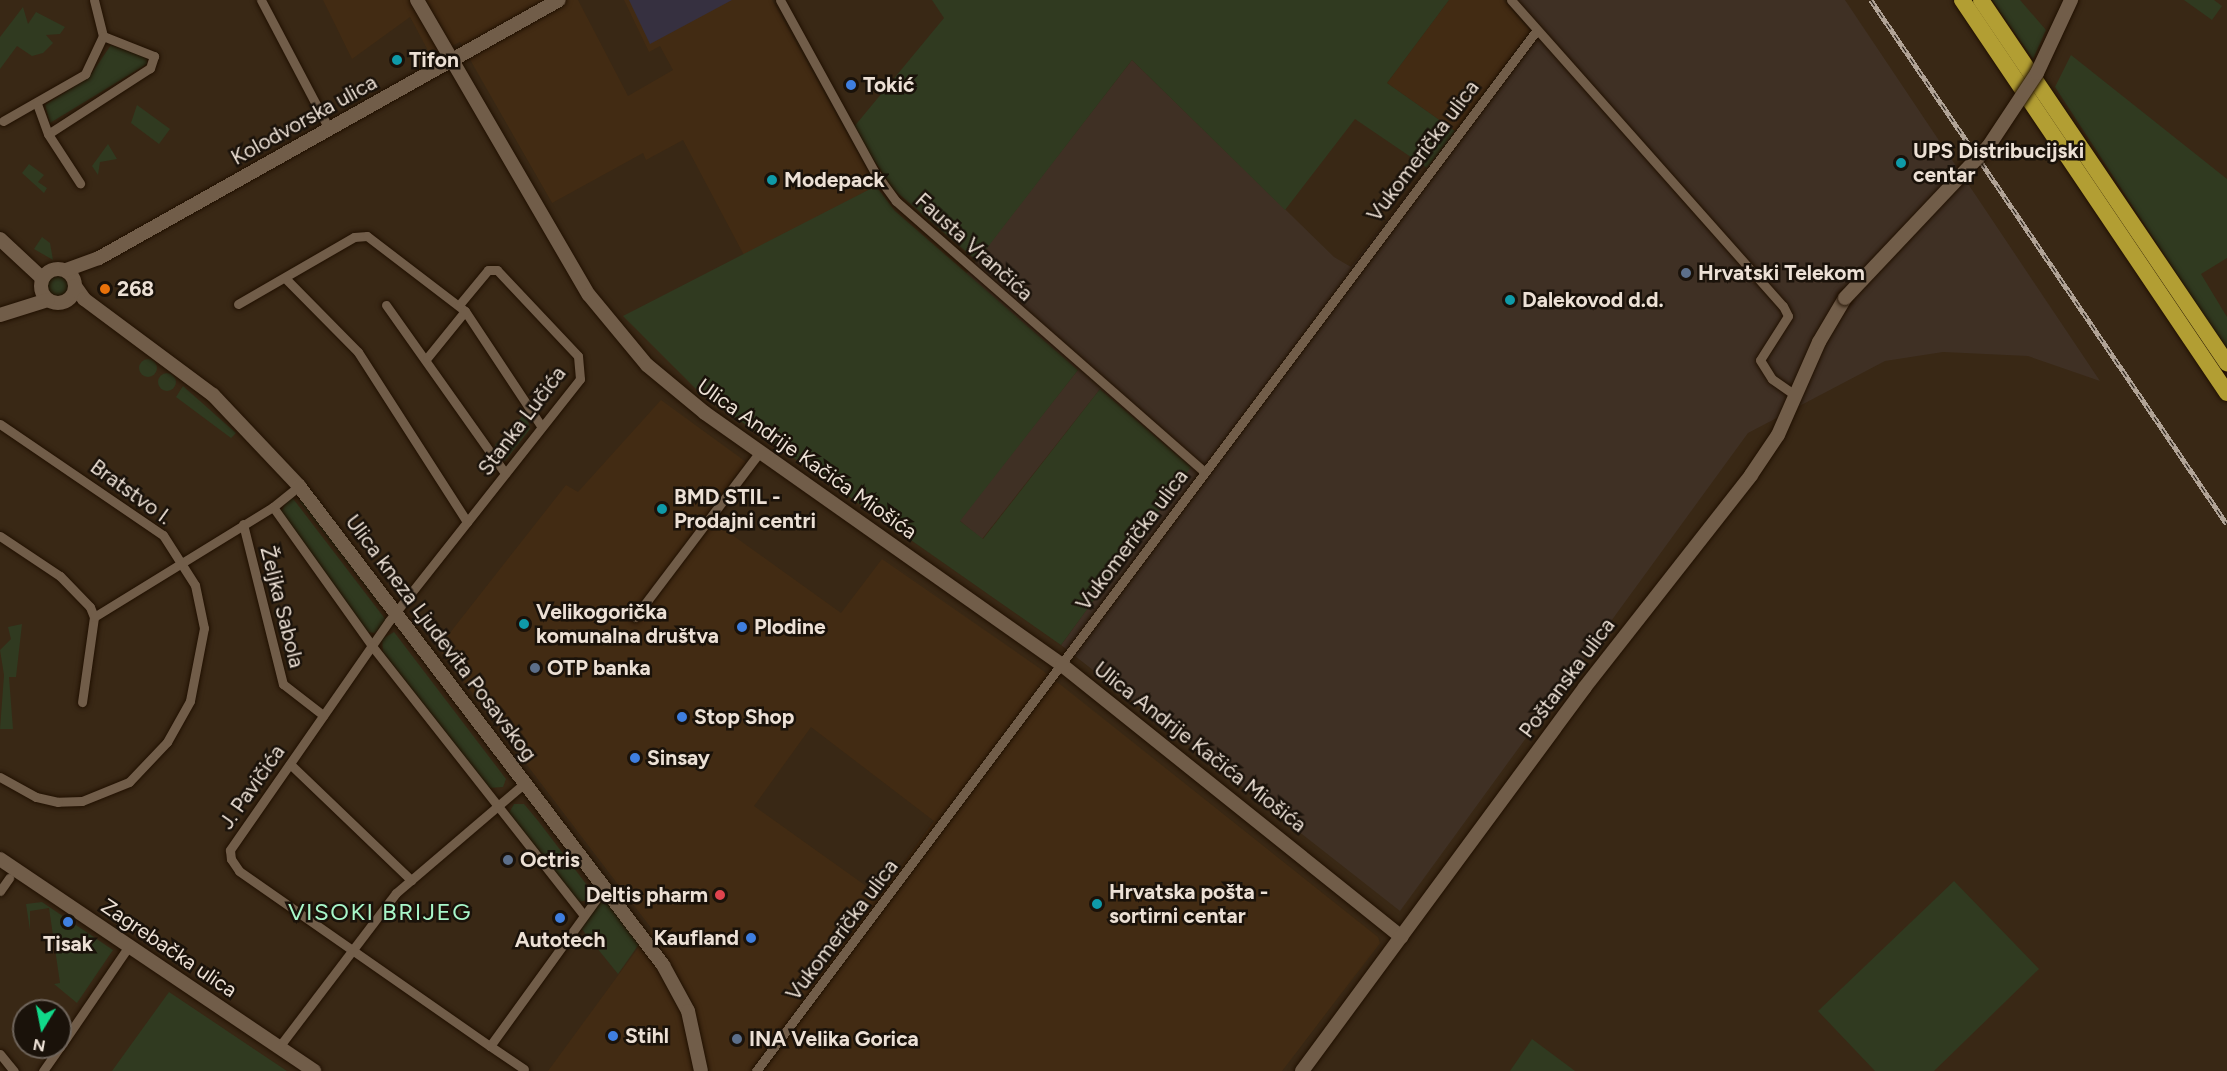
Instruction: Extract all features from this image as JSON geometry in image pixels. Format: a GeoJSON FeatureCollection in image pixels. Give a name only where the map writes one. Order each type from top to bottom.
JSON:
{"type":"FeatureCollection","features":[{"type":"Feature","properties":{"kind":"highway"},"geometry":{"type":"LineString","coordinates":[[1962,0],[2227,393]]}},
{"type":"Feature","properties":{"kind":"highway"},"geometry":{"type":"LineString","coordinates":[[1981,0],[2227,363]]}},
{"type":"Feature","properties":{"kind":"main road","name":"Ulica Andrije Kačića Miošića"},"geometry":{"type":"LineString","coordinates":[[417,0],[450,63],[609,321],[677,392],[1062,665],[1402,937]]}},
{"type":"Feature","properties":{"kind":"main road","name":"Kolodvorska ulica"},"geometry":{"type":"LineString","coordinates":[[3,314],[50,276],[99,258],[559,0]]}},
{"type":"Feature","properties":{"kind":"main road","name":"Poštanska ulica"},"geometry":{"type":"LineString","coordinates":[[1302,1071],[1585,687],[1751,475],[1845,298],[1988,147],[2037,73],[2071,0]]}},
{"type":"Feature","properties":{"kind":"main road"},"geometry":{"type":"LineString","coordinates":[[2,240],[50,276],[48,300]]}},
{"type":"Feature","properties":{"kind":"main road","name":"Kolodvorska ulica"},"geometry":{"type":"LineString","coordinates":[[3,314],[48,300],[64,302],[75,285],[99,258]]}},
{"type":"Feature","properties":{"kind":"main road","name":"Ulica kneza Ljudevita Posavskog"},"geometry":{"type":"LineString","coordinates":[[50,276],[75,285],[84,298],[213,395],[298,486],[605,886],[681,995],[701,1071]]}},
{"type":"Feature","properties":{"kind":"main road","name":"Zagrebačka ulica"},"geometry":{"type":"LineString","coordinates":[[0,859],[314,1071]]}},
{"type":"Feature","properties":{"kind":"street"},"geometry":{"type":"LineString","coordinates":[[3,121],[85,74],[103,36],[93,0]]}},
{"type":"Feature","properties":{"kind":"street"},"geometry":{"type":"LineString","coordinates":[[261,0],[329,129]]}},
{"type":"Feature","properties":{"kind":"street","name":"Fausta Vrančića"},"geometry":{"type":"LineString","coordinates":[[780,0],[874,171],[896,201],[1205,472]]}},
{"type":"Feature","properties":{"kind":"street"},"geometry":{"type":"LineString","coordinates":[[1511,0],[1783,306],[1788,316],[1760,360],[1772,379],[1795,395]]}},
{"type":"Feature","properties":{"kind":"street","name":"Vukomerička ulica"},"geometry":{"type":"LineString","coordinates":[[756,1071],[1536,30]]}},
{"type":"Feature","properties":{"kind":"street"},"geometry":{"type":"LineString","coordinates":[[48,134],[153,65],[149,52],[103,36]]}},
{"type":"Feature","properties":{"kind":"street"},"geometry":{"type":"LineString","coordinates":[[37,103],[48,134],[80,183]]}},
{"type":"Feature","properties":{"kind":"street"},"geometry":{"type":"LineString","coordinates":[[238,304],[287,280],[358,236],[372,238],[462,308],[541,426]]}},
{"type":"Feature","properties":{"kind":"street","name":"Stanka Lučića"},"geometry":{"type":"LineString","coordinates":[[396,614],[580,379],[578,356],[494,268],[462,308]]}},
{"type":"Feature","properties":{"kind":"street"},"geometry":{"type":"LineString","coordinates":[[287,280],[358,352],[467,522]]}},
{"type":"Feature","properties":{"kind":"street"},"geometry":{"type":"LineString","coordinates":[[386,305],[427,358],[505,473]]}},
{"type":"Feature","properties":{"kind":"street"},"geometry":{"type":"LineString","coordinates":[[427,358],[462,308]]}},
{"type":"Feature","properties":{"kind":"street","name":"Bratstvo I."},"geometry":{"type":"LineString","coordinates":[[0,424],[163,535],[183,562],[195,585],[204,628],[197,679],[180,721],[151,761],[129,782],[82,801],[36,797],[0,777]]}},
{"type":"Feature","properties":{"kind":"street"},"geometry":{"type":"LineString","coordinates":[[635,617],[760,452]]}},
{"type":"Feature","properties":{"kind":"street"},"geometry":{"type":"LineString","coordinates":[[94,617],[273,507],[298,486]]}},
{"type":"Feature","properties":{"kind":"street"},"geometry":{"type":"LineString","coordinates":[[273,507],[372,646],[583,914]]}},
{"type":"Feature","properties":{"kind":"street","name":"Željka Sabola"},"geometry":{"type":"LineString","coordinates":[[243,524],[283,684],[323,715]]}},
{"type":"Feature","properties":{"kind":"street"},"geometry":{"type":"LineString","coordinates":[[0,536],[81,594],[94,617],[82,702]]}},
{"type":"Feature","properties":{"kind":"street","name":"J. Pavičića"},"geometry":{"type":"LineString","coordinates":[[396,614],[230,850],[231,859],[239,871],[524,1069]]}},
{"type":"Feature","properties":{"kind":"street"},"geometry":{"type":"LineString","coordinates":[[290,764],[411,880]]}},
{"type":"Feature","properties":{"kind":"street"},"geometry":{"type":"LineString","coordinates":[[279,1047],[350,950],[411,880],[525,783]]}},
{"type":"Feature","properties":{"kind":"street"},"geometry":{"type":"LineString","coordinates":[[0,891],[9,878]]}},
{"type":"Feature","properties":{"kind":"street"},"geometry":{"type":"LineString","coordinates":[[490,1046],[605,886]]}},
{"type":"Feature","properties":{"kind":"street"},"geometry":{"type":"LineString","coordinates":[[72,1029],[129,946]]}},
{"type":"Feature","properties":{"kind":"street"},"geometry":{"type":"LineString","coordinates":[[0,1054],[14,1071]]}},
{"type":"Feature","properties":{"kind":"shaded area"},"geometry":{"type":"Polygon","coordinates":[[[323,0],[578,0],[628,96],[673,70],[660,46],[649,52],[624,0],[772,0],[876,186],[745,257],[683,140],[646,160],[643,153],[552,203],[460,42],[431,56],[410,17],[352,59],[323,0]]]}},
{"type":"Feature","properties":{"kind":"shaded area"},"geometry":{"type":"Polygon","coordinates":[[[629,0],[732,0],[650,44],[629,0]]]}},
{"type":"Feature","properties":{"kind":"shaded area"},"geometry":{"type":"Polygon","coordinates":[[[1449,0],[1503,0],[1530,31],[1455,131],[1387,83],[1449,0]]]}},
{"type":"Feature","properties":{"kind":"shaded area"},"geometry":{"type":"Polygon","coordinates":[[[1517,0],[1845,0],[2100,381],[2028,356],[1943,352],[1885,361],[1748,433],[1400,911],[1061,645],[1190,467],[1100,389],[982,539],[959,520],[1078,370],[966,274],[1132,60],[1334,257],[1351,267],[1538,24],[1517,0]]]}},
{"type":"Feature","properties":{"kind":"shaded area"},"geometry":{"type":"Polygon","coordinates":[[[661,400],[746,462],[706,516],[841,613],[882,559],[1042,670],[1378,937],[1380,943],[1282,1071],[548,1071],[652,929],[438,648],[566,485],[578,492],[661,400]],[[811,727],[754,806],[880,896],[934,821],[811,727]]]}},
{"type":"Feature","properties":{"kind":"green space"},"geometry":{"type":"Polygon","coordinates":[[[932,0],[1449,0],[1387,83],[1455,131],[1427,168],[1355,119],[1285,210],[1132,60],[977,261],[893,189],[853,128],[944,18],[932,0]]]}},
{"type":"Feature","properties":{"kind":"green space"},"geometry":{"type":"Polygon","coordinates":[[[1992,0],[2020,0],[2046,30],[2033,59],[1992,0]]]}},
{"type":"Feature","properties":{"kind":"green space"},"geometry":{"type":"Polygon","coordinates":[[[2184,0],[2214,0],[2222,6],[2212,20],[2184,0]]]}},
{"type":"Feature","properties":{"kind":"green space"},"geometry":{"type":"Polygon","coordinates":[[[23,7],[28,24],[36,12],[65,27],[60,34],[46,35],[53,43],[43,53],[32,56],[17,46],[0,69],[0,37],[23,7]]]}},
{"type":"Feature","properties":{"kind":"green space"},"geometry":{"type":"Polygon","coordinates":[[[111,45],[147,57],[147,64],[50,123],[45,105],[89,77],[111,45]]]}},
{"type":"Feature","properties":{"kind":"green space"},"geometry":{"type":"Polygon","coordinates":[[[2071,55],[2227,179],[2227,258],[2201,274],[2227,317],[2227,351],[2055,87],[2071,55]]]}},
{"type":"Feature","properties":{"kind":"green space"},"geometry":{"type":"Polygon","coordinates":[[[137,105],[170,129],[159,144],[131,123],[137,105]]]}},
{"type":"Feature","properties":{"kind":"green space"},"geometry":{"type":"Polygon","coordinates":[[[108,144],[117,159],[100,162],[98,175],[92,166],[108,144]]]}},
{"type":"Feature","properties":{"kind":"green space"},"geometry":{"type":"Polygon","coordinates":[[[29,164],[44,175],[38,182],[47,188],[44,193],[22,173],[29,164]]]}},
{"type":"Feature","properties":{"kind":"green space"},"geometry":{"type":"Polygon","coordinates":[[[876,186],[895,211],[1078,370],[960,521],[983,539],[1100,389],[1191,467],[1061,645],[699,392],[623,316],[876,186]]]}},
{"type":"Feature","properties":{"kind":"green space"},"geometry":{"type":"Polygon","coordinates":[[[42,237],[50,243],[53,260],[34,249],[42,237]]]}},
{"type":"Feature","properties":{"kind":"green space"},"geometry":{"type":"Polygon","coordinates":[[[58,274],[66,277],[69,285],[66,293],[58,296],[50,293],[47,285],[50,277],[58,274]]]}},
{"type":"Feature","properties":{"kind":"green space"},"geometry":{"type":"Polygon","coordinates":[[[148,359],[154,362],[157,368],[154,374],[148,377],[142,374],[139,368],[142,362],[148,359]]]}},
{"type":"Feature","properties":{"kind":"green space"},"geometry":{"type":"Polygon","coordinates":[[[167,373],[173,376],[176,382],[173,388],[167,391],[161,388],[158,382],[161,376],[167,373]]]}},
{"type":"Feature","properties":{"kind":"green space"},"geometry":{"type":"Polygon","coordinates":[[[183,386],[236,433],[231,438],[176,397],[183,386]]]}},
{"type":"Feature","properties":{"kind":"green space"},"geometry":{"type":"Polygon","coordinates":[[[526,412],[530,429],[504,462],[495,445],[526,412]]]}},
{"type":"Feature","properties":{"kind":"green space"},"geometry":{"type":"Polygon","coordinates":[[[291,496],[386,620],[375,633],[367,632],[281,511],[291,496]]]}},
{"type":"Feature","properties":{"kind":"green space"},"geometry":{"type":"Polygon","coordinates":[[[303,500],[384,606],[382,608],[300,502],[303,500]]]}},
{"type":"Feature","properties":{"kind":"green space"},"geometry":{"type":"Polygon","coordinates":[[[22,624],[16,677],[9,677],[13,729],[0,729],[4,675],[0,650],[11,639],[8,627],[22,624]]]}},
{"type":"Feature","properties":{"kind":"green space"},"geometry":{"type":"Polygon","coordinates":[[[394,632],[506,779],[503,787],[489,788],[383,652],[382,639],[394,632]]]}},
{"type":"Feature","properties":{"kind":"green space"},"geometry":{"type":"Polygon","coordinates":[[[514,804],[524,804],[539,822],[593,893],[589,900],[578,902],[509,813],[514,804]]]}},
{"type":"Feature","properties":{"kind":"green space"},"geometry":{"type":"Polygon","coordinates":[[[1954,881],[2039,969],[1934,1071],[1875,1071],[1818,1011],[1954,881]]]}},
{"type":"Feature","properties":{"kind":"green space"},"geometry":{"type":"Polygon","coordinates":[[[603,897],[639,944],[618,974],[580,927],[603,897]]]}},
{"type":"Feature","properties":{"kind":"green space"},"geometry":{"type":"Polygon","coordinates":[[[42,902],[113,950],[77,1003],[54,984],[60,983],[49,908],[30,911],[30,930],[26,904],[42,902]]]}},
{"type":"Feature","properties":{"kind":"green space"},"geometry":{"type":"Polygon","coordinates":[[[169,992],[254,1049],[287,1071],[112,1071],[169,992]]]}},
{"type":"Feature","properties":{"kind":"green space"},"geometry":{"type":"Polygon","coordinates":[[[1532,1039],[1575,1071],[1510,1071],[1532,1039]]]}},
{"type":"Feature","properties":{"kind":"railway"},"geometry":{"type":"LineString","coordinates":[[1871,0],[2227,524]]}},
{"type":"Feature","properties":{"kind":"place","name":"Tifon"},"geometry":{"type":"Point","coordinates":[397,60]}},
{"type":"Feature","properties":{"kind":"place","name":"Tokić"},"geometry":{"type":"Point","coordinates":[851,85]}},
{"type":"Feature","properties":{"kind":"place","name":"UPS Distribucijski centar"},"geometry":{"type":"Point","coordinates":[1901,163]}},
{"type":"Feature","properties":{"kind":"place","name":"Modepack"},"geometry":{"type":"Point","coordinates":[772,180]}},
{"type":"Feature","properties":{"kind":"place","name":"Hrvatski Telekom"},"geometry":{"type":"Point","coordinates":[1686,273]}},
{"type":"Feature","properties":{"kind":"place","name":"268"},"geometry":{"type":"Point","coordinates":[105,289]}},
{"type":"Feature","properties":{"kind":"place","name":"Dalekovod d.d."},"geometry":{"type":"Point","coordinates":[1510,300]}},
{"type":"Feature","properties":{"kind":"place","name":"BMD STIL - Prodajni centri"},"geometry":{"type":"Point","coordinates":[662,509]}},
{"type":"Feature","properties":{"kind":"place","name":"Velikogorička komunalna društva"},"geometry":{"type":"Point","coordinates":[524,624]}},
{"type":"Feature","properties":{"kind":"place","name":"Plodine"},"geometry":{"type":"Point","coordinates":[742,627]}},
{"type":"Feature","properties":{"kind":"place","name":"OTP banka"},"geometry":{"type":"Point","coordinates":[535,668]}},
{"type":"Feature","properties":{"kind":"place","name":"Stop Shop"},"geometry":{"type":"Point","coordinates":[682,717]}},
{"type":"Feature","properties":{"kind":"place","name":"Sinsay"},"geometry":{"type":"Point","coordinates":[635,758]}},
{"type":"Feature","properties":{"kind":"place","name":"Octris"},"geometry":{"type":"Point","coordinates":[508,860]}},
{"type":"Feature","properties":{"kind":"place","name":"Deltis pharm"},"geometry":{"type":"Point","coordinates":[720,895]}},
{"type":"Feature","properties":{"kind":"place","name":"Hrvatska pošta - sortirni centar"},"geometry":{"type":"Point","coordinates":[1097,904]}},
{"type":"Feature","properties":{"kind":"place","name":"Autotech"},"geometry":{"type":"Point","coordinates":[560,918]}},
{"type":"Feature","properties":{"kind":"place","name":"Tisak"},"geometry":{"type":"Point","coordinates":[68,922]}},
{"type":"Feature","properties":{"kind":"place","name":"Kaufland"},"geometry":{"type":"Point","coordinates":[751,938]}},
{"type":"Feature","properties":{"kind":"place","name":"Stihl"},"geometry":{"type":"Point","coordinates":[613,1036]}},
{"type":"Feature","properties":{"kind":"place","name":"INA Velika Gorica"},"geometry":{"type":"Point","coordinates":[737,1039]}},
{"type":"Feature","properties":{"kind":"district","name":"VISOKI BRIJEG"},"geometry":{"type":"Point","coordinates":[380,912]}}]}
